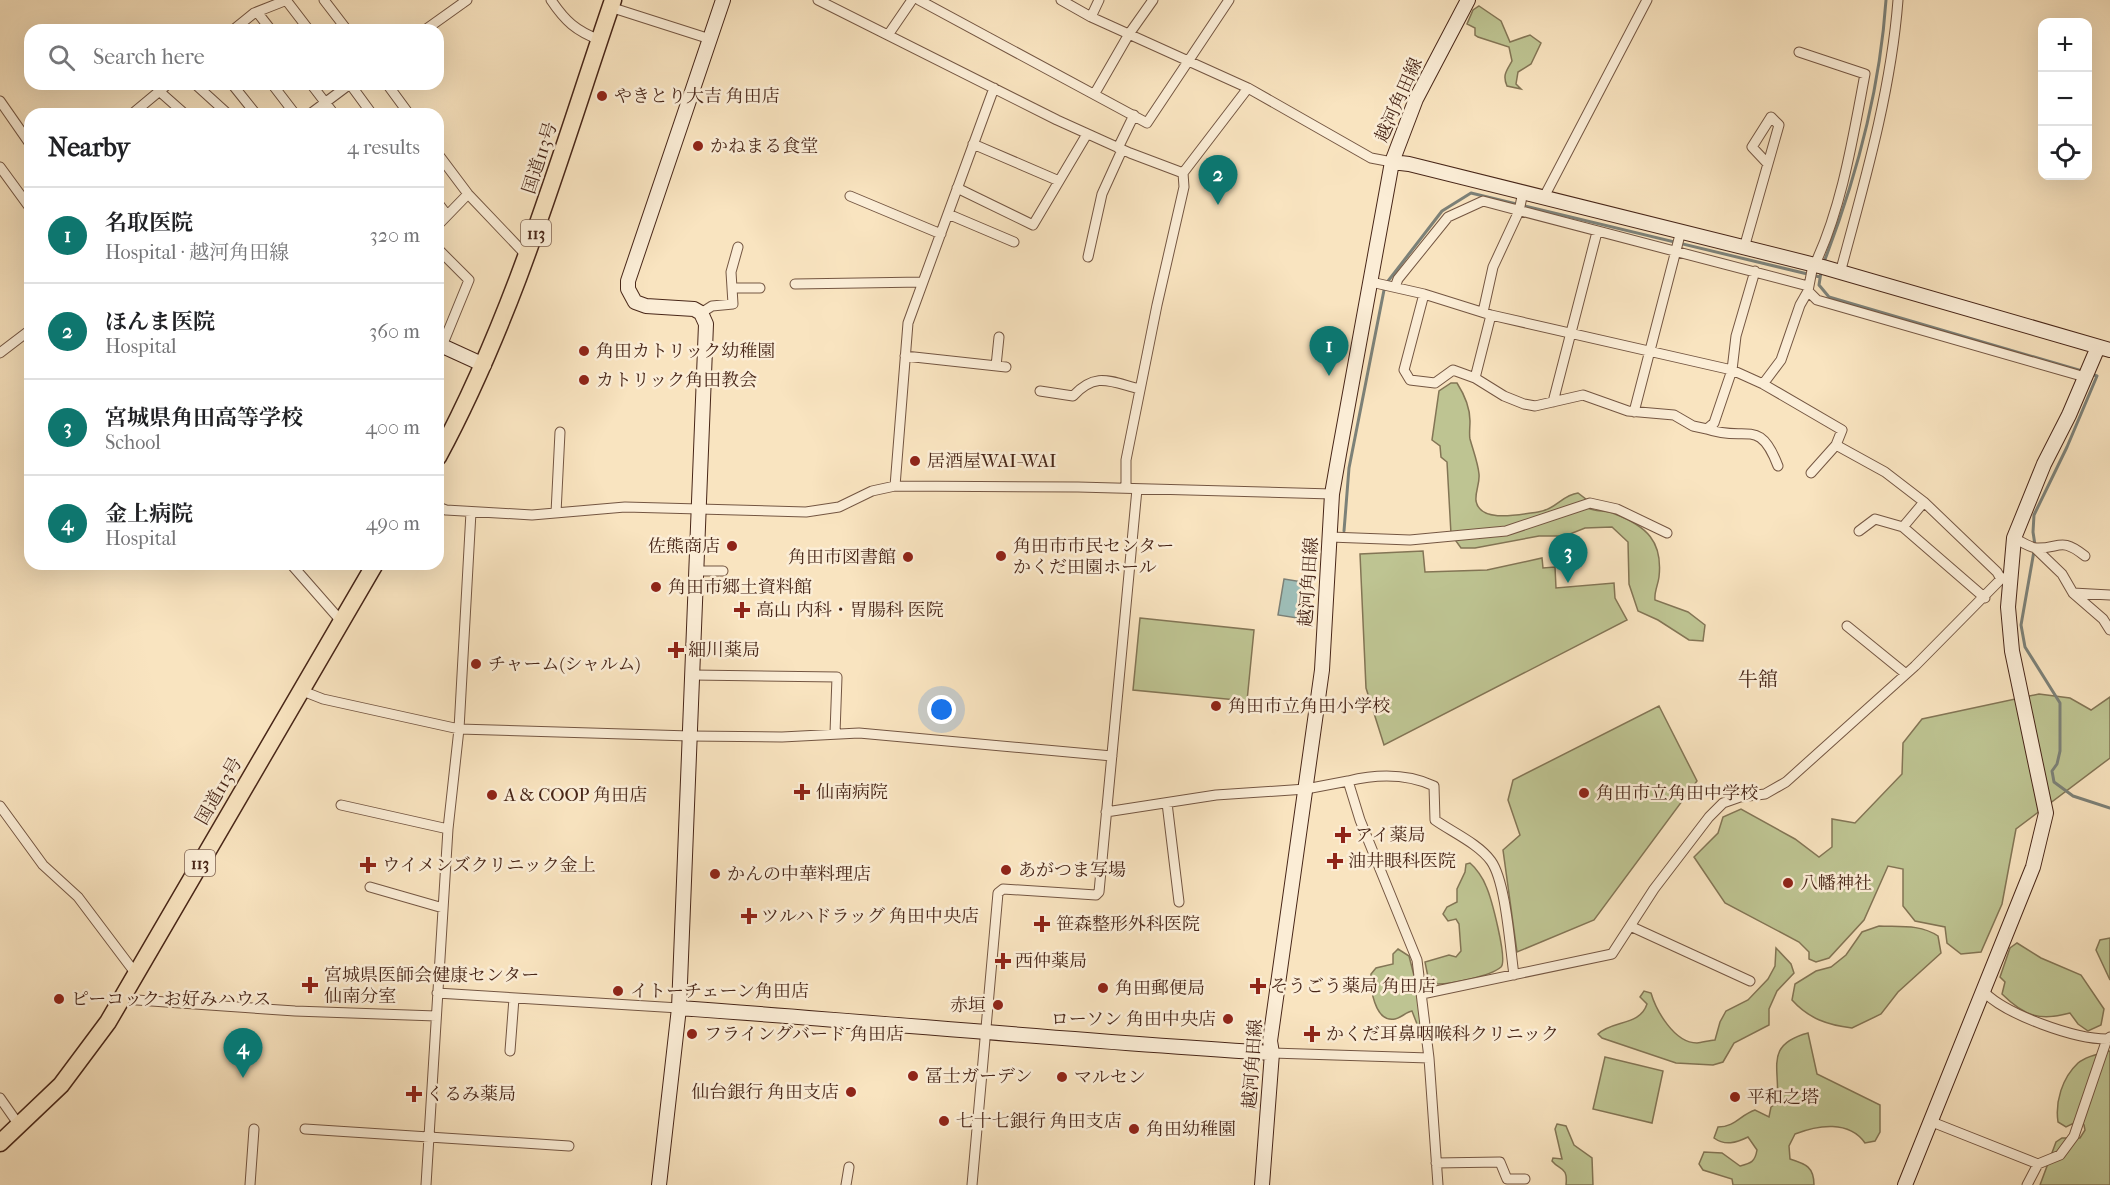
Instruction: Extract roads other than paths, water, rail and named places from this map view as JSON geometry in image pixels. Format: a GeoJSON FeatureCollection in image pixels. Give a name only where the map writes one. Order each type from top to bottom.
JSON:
{"type":"FeatureCollection","features":[{"type":"Feature","properties":{"kind":"highway","name":"国道113号"},"geometry":{"type":"LineString","coordinates":[[444,445],[484,365],[527,256],[611,3]]}},
{"type":"Feature","properties":{"kind":"highway","name":"国道113号"},"geometry":{"type":"LineString","coordinates":[[0,1143],[72,1071],[125,996],[371,570]]}},
{"type":"Feature","properties":{"kind":"street"},"geometry":{"type":"LineString","coordinates":[[240,24],[257,12],[287,0],[305,24]]}},
{"type":"Feature","properties":{"kind":"street"},"geometry":{"type":"LineString","coordinates":[[324,0],[342,24]]}},
{"type":"Feature","properties":{"kind":"street"},"geometry":{"type":"LineString","coordinates":[[433,24],[467,0]]}},
{"type":"Feature","properties":{"kind":"street"},"geometry":{"type":"LineString","coordinates":[[551,0],[566,23],[580,33],[600,40]]}},
{"type":"Feature","properties":{"kind":"street"},"geometry":{"type":"LineString","coordinates":[[659,1185],[679,1008],[706,324],[701,313],[694,309],[646,306],[635,303],[628,289],[628,281],[723,0]]}},
{"type":"Feature","properties":{"kind":"street"},"geometry":{"type":"LineString","coordinates":[[818,0],[1087,134],[1183,173]]}},
{"type":"Feature","properties":{"kind":"street"},"geometry":{"type":"LineString","coordinates":[[888,35],[912,0]]}},
{"type":"Feature","properties":{"kind":"street"},"geometry":{"type":"LineString","coordinates":[[919,0],[1147,123],[1229,0]]}},
{"type":"Feature","properties":{"kind":"street"},"geometry":{"type":"LineString","coordinates":[[1061,0],[1091,17],[1248,88],[1371,158],[1681,231],[1840,273],[2104,348],[2085,377],[2044,464],[2014,537],[2006,578],[2012,651],[2046,813],[2033,867],[1985,993],[1905,1185]]}},
{"type":"Feature","properties":{"kind":"street"},"geometry":{"type":"LineString","coordinates":[[1091,17],[1099,0]]}},
{"type":"Feature","properties":{"kind":"street"},"geometry":{"type":"LineString","coordinates":[[1095,93],[1129,34],[1153,0]]}},
{"type":"Feature","properties":{"kind":"street","name":"越河角田線"},"geometry":{"type":"LineString","coordinates":[[1262,1185],[1272,1053],[1270,1041],[1322,670],[1332,494],[1392,162],[1416,99],[1468,0]]}},
{"type":"Feature","properties":{"kind":"street"},"geometry":{"type":"LineString","coordinates":[[1544,197],[1647,0]]}},
{"type":"Feature","properties":{"kind":"street"},"geometry":{"type":"LineString","coordinates":[[1840,273],[1867,173],[1895,38],[1898,0]]}},
{"type":"Feature","properties":{"kind":"street"},"geometry":{"type":"LineString","coordinates":[[611,3],[710,39]]}},
{"type":"Feature","properties":{"kind":"street"},"geometry":{"type":"LineString","coordinates":[[257,12],[266,24]]}},
{"type":"Feature","properties":{"kind":"street"},"geometry":{"type":"LineString","coordinates":[[1763,384],[1781,360],[1814,266],[1825,245],[1850,154],[1865,74],[1799,52]]}},
{"type":"Feature","properties":{"kind":"street"},"geometry":{"type":"LineString","coordinates":[[895,486],[908,323],[994,88]]}},
{"type":"Feature","properties":{"kind":"street"},"geometry":{"type":"LineString","coordinates":[[1126,488],[1126,460],[1184,187],[1183,173],[1248,88]]}},
{"type":"Feature","properties":{"kind":"street"},"geometry":{"type":"LineString","coordinates":[[202,90],[221,108]]}},
{"type":"Feature","properties":{"kind":"street"},"geometry":{"type":"LineString","coordinates":[[237,90],[251,108]]}},
{"type":"Feature","properties":{"kind":"street"},"geometry":{"type":"LineString","coordinates":[[277,90],[290,108]]}},
{"type":"Feature","properties":{"kind":"street"},"geometry":{"type":"LineString","coordinates":[[316,90],[330,108]]}},
{"type":"Feature","properties":{"kind":"street"},"geometry":{"type":"LineString","coordinates":[[318,108],[342,90]]}},
{"type":"Feature","properties":{"kind":"street"},"geometry":{"type":"LineString","coordinates":[[354,90],[368,108]]}},
{"type":"Feature","properties":{"kind":"street"},"geometry":{"type":"LineString","coordinates":[[391,90],[405,108]]}},
{"type":"Feature","properties":{"kind":"street"},"geometry":{"type":"LineString","coordinates":[[143,108],[159,91],[178,108]]}},
{"type":"Feature","properties":{"kind":"street"},"geometry":{"type":"LineString","coordinates":[[0,101],[24,135]]}},
{"type":"Feature","properties":{"kind":"street"},"geometry":{"type":"LineString","coordinates":[[1088,257],[1102,194],[1134,115]]}},
{"type":"Feature","properties":{"kind":"street"},"geometry":{"type":"LineString","coordinates":[[957,188],[1033,225],[1087,134]]}},
{"type":"Feature","properties":{"kind":"street"},"geometry":{"type":"LineString","coordinates":[[973,144],[1059,182]]}},
{"type":"Feature","properties":{"kind":"street"},"geometry":{"type":"LineString","coordinates":[[444,162],[468,194],[527,256]]}},
{"type":"Feature","properties":{"kind":"street"},"geometry":{"type":"LineString","coordinates":[[1744,248],[1757,208],[1767,163]]}},
{"type":"Feature","properties":{"kind":"street"},"geometry":{"type":"LineString","coordinates":[[0,167],[24,200]]}},
{"type":"Feature","properties":{"kind":"street"},"geometry":{"type":"LineString","coordinates":[[1475,378],[1493,267],[1519,211],[1523,192]]}},
{"type":"Feature","properties":{"kind":"street"},"geometry":{"type":"LineString","coordinates":[[444,218],[468,194]]}},
{"type":"Feature","properties":{"kind":"street"},"geometry":{"type":"LineString","coordinates":[[850,196],[941,234]]}},
{"type":"Feature","properties":{"kind":"street"},"geometry":{"type":"LineString","coordinates":[[1395,287],[1398,279],[1448,217],[1483,201],[1755,271],[1808,288],[1817,300],[1838,307],[2085,377]]}},
{"type":"Feature","properties":{"kind":"street"},"geometry":{"type":"LineString","coordinates":[[444,211],[447,215]]}},
{"type":"Feature","properties":{"kind":"street"},"geometry":{"type":"LineString","coordinates":[[948,214],[1014,242]]}},
{"type":"Feature","properties":{"kind":"street"},"geometry":{"type":"LineString","coordinates":[[1634,412],[1681,231]]}},
{"type":"Feature","properties":{"kind":"street"},"geometry":{"type":"LineString","coordinates":[[1553,402],[1597,232]]}},
{"type":"Feature","properties":{"kind":"street"},"geometry":{"type":"LineString","coordinates":[[701,313],[712,306],[733,304],[731,272],[738,247]]}},
{"type":"Feature","properties":{"kind":"street"},"geometry":{"type":"LineString","coordinates":[[444,255],[468,280],[444,336]]}},
{"type":"Feature","properties":{"kind":"street"},"geometry":{"type":"LineString","coordinates":[[1707,429],[1714,423],[1732,370],[1736,336],[1755,271]]}},
{"type":"Feature","properties":{"kind":"street"},"geometry":{"type":"LineString","coordinates":[[795,284],[923,282]]}},
{"type":"Feature","properties":{"kind":"street"},"geometry":{"type":"LineString","coordinates":[[1371,282],[1424,294],[1487,313],[1732,370],[1763,384],[1842,430],[1836,445],[1811,473]]}},
{"type":"Feature","properties":{"kind":"street"},"geometry":{"type":"LineString","coordinates":[[732,288],[760,288]]}},
{"type":"Feature","properties":{"kind":"street"},"geometry":{"type":"LineString","coordinates":[[1424,294],[1404,373],[1410,380],[1435,384],[1451,370],[1475,378],[1504,396],[1524,404],[1535,406],[1583,396],[1634,412],[1660,412],[1674,415],[1693,426],[1730,434],[1759,435],[1766,440],[1778,466]]}},
{"type":"Feature","properties":{"kind":"street"},"geometry":{"type":"LineString","coordinates":[[0,352],[24,334]]}},
{"type":"Feature","properties":{"kind":"street"},"geometry":{"type":"LineString","coordinates":[[996,366],[999,337]]}},
{"type":"Feature","properties":{"kind":"street"},"geometry":{"type":"LineString","coordinates":[[444,347],[484,365]]}},
{"type":"Feature","properties":{"kind":"street"},"geometry":{"type":"LineString","coordinates":[[905,357],[1006,367]]}},
{"type":"Feature","properties":{"kind":"street"},"geometry":{"type":"LineString","coordinates":[[1040,391],[1073,396],[1084,384],[1094,380],[1140,389]]}},
{"type":"Feature","properties":{"kind":"street"},"geometry":{"type":"LineString","coordinates":[[556,513],[560,432]]}},
{"type":"Feature","properties":{"kind":"street"},"geometry":{"type":"LineString","coordinates":[[1836,445],[1885,472],[1924,502],[2006,578]]}},
{"type":"Feature","properties":{"kind":"street"},"geometry":{"type":"LineString","coordinates":[[444,508],[471,512],[556,513],[625,507],[827,511],[872,491],[895,486],[1126,488],[1332,494]]}},
{"type":"Feature","properties":{"kind":"street"},"geometry":{"type":"LineString","coordinates":[[972,1185],[998,893],[1002,889],[1096,895],[1099,892],[1137,489]]}},
{"type":"Feature","properties":{"kind":"street"},"geometry":{"type":"LineString","coordinates":[[1903,527],[1924,502]]}},
{"type":"Feature","properties":{"kind":"street"},"geometry":{"type":"LineString","coordinates":[[1330,537],[1410,540],[1506,531],[1590,503],[1617,509],[1667,533]]}},
{"type":"Feature","properties":{"kind":"street"},"geometry":{"type":"LineString","coordinates":[[426,1185],[442,908],[459,729],[471,512]]}},
{"type":"Feature","properties":{"kind":"street"},"geometry":{"type":"LineString","coordinates":[[1859,531],[1875,519],[1903,527],[1985,598]]}},
{"type":"Feature","properties":{"kind":"street"},"geometry":{"type":"LineString","coordinates":[[2014,537],[2035,548],[2062,574],[2073,593],[2103,619],[2110,630]]}},
{"type":"Feature","properties":{"kind":"street"},"geometry":{"type":"LineString","coordinates":[[2035,548],[2059,543],[2074,548],[2085,556]]}},
{"type":"Feature","properties":{"kind":"street"},"geometry":{"type":"LineString","coordinates":[[296,570],[340,621]]}},
{"type":"Feature","properties":{"kind":"street"},"geometry":{"type":"LineString","coordinates":[[696,571],[723,571]]}},
{"type":"Feature","properties":{"kind":"street"},"geometry":{"type":"LineString","coordinates":[[1422,994],[1612,954],[1654,889],[1709,817],[1724,803],[1740,797],[1765,794],[1786,782],[1906,674],[2006,578]]}},
{"type":"Feature","properties":{"kind":"street"},"geometry":{"type":"LineString","coordinates":[[2073,593],[2110,595]]}},
{"type":"Feature","properties":{"kind":"street"},"geometry":{"type":"LineString","coordinates":[[1847,626],[1906,674]]}},
{"type":"Feature","properties":{"kind":"street"},"geometry":{"type":"LineString","coordinates":[[693,675],[837,677],[835,733]]}},
{"type":"Feature","properties":{"kind":"street"},"geometry":{"type":"LineString","coordinates":[[300,690],[323,699],[459,729],[782,737],[835,733],[1112,756]]}},
{"type":"Feature","properties":{"kind":"street"},"geometry":{"type":"LineString","coordinates":[[1106,812],[1216,795],[1306,789],[1374,775],[1417,779],[1434,786],[1435,820],[1485,854],[1495,867],[1505,910],[1514,975]]}},
{"type":"Feature","properties":{"kind":"street"},"geometry":{"type":"LineString","coordinates":[[1348,781],[1360,820],[1417,960],[1429,1058],[1438,1185]]}},
{"type":"Feature","properties":{"kind":"street"},"geometry":{"type":"LineString","coordinates":[[1167,803],[1179,902]]}},
{"type":"Feature","properties":{"kind":"street"},"geometry":{"type":"LineString","coordinates":[[341,805],[448,829]]}},
{"type":"Feature","properties":{"kind":"street"},"geometry":{"type":"LineString","coordinates":[[0,806],[43,865],[78,897],[136,974]]}},
{"type":"Feature","properties":{"kind":"street"},"geometry":{"type":"LineString","coordinates":[[370,887],[442,908]]}},
{"type":"Feature","properties":{"kind":"street"},"geometry":{"type":"LineString","coordinates":[[1630,926],[1750,981]]}},
{"type":"Feature","properties":{"kind":"street"},"geometry":{"type":"LineString","coordinates":[[437,993],[679,1008],[1272,1053],[1429,1058]]}},
{"type":"Feature","properties":{"kind":"street"},"geometry":{"type":"LineString","coordinates":[[1985,993],[1997,1004],[2031,1019],[2084,1038],[2108,1038],[2074,1136],[2060,1155],[2038,1164],[2027,1185]]}},
{"type":"Feature","properties":{"kind":"street"},"geometry":{"type":"LineString","coordinates":[[125,996],[137,1000],[295,1011],[436,1016]]}},
{"type":"Feature","properties":{"kind":"street"},"geometry":{"type":"LineString","coordinates":[[510,1051],[514,998]]}},
{"type":"Feature","properties":{"kind":"street"},"geometry":{"type":"LineString","coordinates":[[0,1098],[19,1125]]}},
{"type":"Feature","properties":{"kind":"street"},"geometry":{"type":"LineString","coordinates":[[1932,1122],[2038,1164]]}},
{"type":"Feature","properties":{"kind":"street"},"geometry":{"type":"LineString","coordinates":[[250,1185],[254,1129]]}},
{"type":"Feature","properties":{"kind":"street"},"geometry":{"type":"LineString","coordinates":[[305,1129],[569,1146]]}},
{"type":"Feature","properties":{"kind":"street"},"geometry":{"type":"LineString","coordinates":[[1436,1163],[1500,1162],[1507,1179],[1525,1179]]}},
{"type":"Feature","properties":{"kind":"street"},"geometry":{"type":"LineString","coordinates":[[846,1185],[849,1167]]}},
{"type":"Feature","properties":{"kind":"water"},"geometry":{"type":"Polygon","coordinates":[[[1284,579],[1303,582],[1297,618],[1278,615],[1284,579]]]}},
{"type":"Feature","properties":{"kind":"waterway"},"geometry":{"type":"LineString","coordinates":[[1824,262],[1836,231],[1865,133],[1878,67],[1886,0]]}},
{"type":"Feature","properties":{"kind":"waterway"},"geometry":{"type":"LineString","coordinates":[[1344,531],[1349,468],[1385,285],[1442,211],[1471,193],[1820,277]]}},
{"type":"Feature","properties":{"kind":"waterway"},"geometry":{"type":"LineString","coordinates":[[1821,272],[1819,285],[1829,297],[2082,371]]}},
{"type":"Feature","properties":{"kind":"waterway"},"geometry":{"type":"LineString","coordinates":[[2035,545],[2034,515],[2067,447],[2097,376],[2091,374]]}},
{"type":"Feature","properties":{"kind":"waterway"},"geometry":{"type":"LineString","coordinates":[[2034,551],[2021,625],[2025,647],[2060,703],[2060,751],[2057,764],[2052,771],[2054,782],[2073,796],[2110,808]]}},
{"type":"Feature","properties":{"kind":"place","name":"やきとり大吉 角田店"},"geometry":{"type":"Point","coordinates":[602,96]}},
{"type":"Feature","properties":{"kind":"place","name":"かねまる食堂"},"geometry":{"type":"Point","coordinates":[698,146]}},
{"type":"Feature","properties":{"kind":"place","name":"ほんま医院"},"geometry":{"type":"Point","coordinates":[1218,205]}},
{"type":"Feature","properties":{"kind":"place","name":"角田カトリック幼稚園"},"geometry":{"type":"Point","coordinates":[584,351]}},
{"type":"Feature","properties":{"kind":"place","name":"名取医院"},"geometry":{"type":"Point","coordinates":[1329,376]}},
{"type":"Feature","properties":{"kind":"place","name":"カトリック角田教会"},"geometry":{"type":"Point","coordinates":[584,380]}},
{"type":"Feature","properties":{"kind":"place","name":"居酒屋WAI-WAI"},"geometry":{"type":"Point","coordinates":[915,461]}},
{"type":"Feature","properties":{"kind":"place","name":"佐熊商店"},"geometry":{"type":"Point","coordinates":[732,546]}},
{"type":"Feature","properties":{"kind":"place","name":"角田市市民センター かくだ田園ホール"},"geometry":{"type":"Point","coordinates":[1001,556]}},
{"type":"Feature","properties":{"kind":"place","name":"角田市図書館"},"geometry":{"type":"Point","coordinates":[908,557]}},
{"type":"Feature","properties":{"kind":"place","name":"宮城県角田高等学校"},"geometry":{"type":"Point","coordinates":[1568,583]}},
{"type":"Feature","properties":{"kind":"place","name":"角田市郷土資料館"},"geometry":{"type":"Point","coordinates":[656,587]}},
{"type":"Feature","properties":{"kind":"place","name":"高山 内科・胃腸科 医院"},"geometry":{"type":"Point","coordinates":[742,610]}},
{"type":"Feature","properties":{"kind":"place","name":"細川薬局"},"geometry":{"type":"Point","coordinates":[676,650]}},
{"type":"Feature","properties":{"kind":"place","name":"チャーム(シャルム)"},"geometry":{"type":"Point","coordinates":[476,664]}},
{"type":"Feature","properties":{"kind":"place","name":"角田市立角田小学校"},"geometry":{"type":"Point","coordinates":[1216,706]}},
{"type":"Feature","properties":{"kind":"place","name":"仙南病院"},"geometry":{"type":"Point","coordinates":[802,792]}},
{"type":"Feature","properties":{"kind":"place","name":"角田市立角田中学校"},"geometry":{"type":"Point","coordinates":[1584,793]}},
{"type":"Feature","properties":{"kind":"place","name":"A & COOP 角田店"},"geometry":{"type":"Point","coordinates":[492,795]}},
{"type":"Feature","properties":{"kind":"place","name":"アイ薬局"},"geometry":{"type":"Point","coordinates":[1343,835]}},
{"type":"Feature","properties":{"kind":"place","name":"油井眼科医院"},"geometry":{"type":"Point","coordinates":[1335,861]}},
{"type":"Feature","properties":{"kind":"place","name":"ウイメンズクリニック金上"},"geometry":{"type":"Point","coordinates":[368,865]}},
{"type":"Feature","properties":{"kind":"place","name":"あがつま写場"},"geometry":{"type":"Point","coordinates":[1006,870]}},
{"type":"Feature","properties":{"kind":"place","name":"かんの中華料理店"},"geometry":{"type":"Point","coordinates":[715,874]}},
{"type":"Feature","properties":{"kind":"place","name":"八幡神社"},"geometry":{"type":"Point","coordinates":[1788,883]}},
{"type":"Feature","properties":{"kind":"place","name":"ツルハドラッグ 角田中央店"},"geometry":{"type":"Point","coordinates":[749,916]}},
{"type":"Feature","properties":{"kind":"place","name":"笹森整形外科医院"},"geometry":{"type":"Point","coordinates":[1042,924]}},
{"type":"Feature","properties":{"kind":"place","name":"西仲薬局"},"geometry":{"type":"Point","coordinates":[1003,961]}},
{"type":"Feature","properties":{"kind":"place","name":"宮城県医師会健康センター 仙南分室"},"geometry":{"type":"Point","coordinates":[310,985]}},
{"type":"Feature","properties":{"kind":"place","name":"そうごう薬局 角田店"},"geometry":{"type":"Point","coordinates":[1258,986]}},
{"type":"Feature","properties":{"kind":"place","name":"角田郵便局"},"geometry":{"type":"Point","coordinates":[1103,988]}},
{"type":"Feature","properties":{"kind":"place","name":"イトーチェーン角田店"},"geometry":{"type":"Point","coordinates":[618,991]}},
{"type":"Feature","properties":{"kind":"place","name":"ピーコック お好みハウス"},"geometry":{"type":"Point","coordinates":[59,999]}},
{"type":"Feature","properties":{"kind":"place","name":"赤垣"},"geometry":{"type":"Point","coordinates":[998,1005]}},
{"type":"Feature","properties":{"kind":"place","name":"ローソン 角田中央店"},"geometry":{"type":"Point","coordinates":[1228,1019]}},
{"type":"Feature","properties":{"kind":"place","name":"フライングバード 角田店"},"geometry":{"type":"Point","coordinates":[692,1034]}},
{"type":"Feature","properties":{"kind":"place","name":"かくだ耳鼻咽喉科クリニック"},"geometry":{"type":"Point","coordinates":[1312,1034]}},
{"type":"Feature","properties":{"kind":"place","name":"冨士ガーデン"},"geometry":{"type":"Point","coordinates":[913,1076]}},
{"type":"Feature","properties":{"kind":"place","name":"マルセン"},"geometry":{"type":"Point","coordinates":[1062,1077]}},
{"type":"Feature","properties":{"kind":"place","name":"金上病院"},"geometry":{"type":"Point","coordinates":[243,1078]}},
{"type":"Feature","properties":{"kind":"place","name":"仙台銀行 角田支店"},"geometry":{"type":"Point","coordinates":[851,1092]}},
{"type":"Feature","properties":{"kind":"place","name":"くるみ薬局"},"geometry":{"type":"Point","coordinates":[414,1094]}},
{"type":"Feature","properties":{"kind":"place","name":"平和之塔"},"geometry":{"type":"Point","coordinates":[1735,1097]}},
{"type":"Feature","properties":{"kind":"place","name":"七十七銀行 角田支店"},"geometry":{"type":"Point","coordinates":[944,1121]}},
{"type":"Feature","properties":{"kind":"place","name":"角田幼稚園"},"geometry":{"type":"Point","coordinates":[1134,1129]}},
{"type":"Feature","properties":{"kind":"district","name":"牛舘"},"geometry":{"type":"Point","coordinates":[1758,679]}}]}
